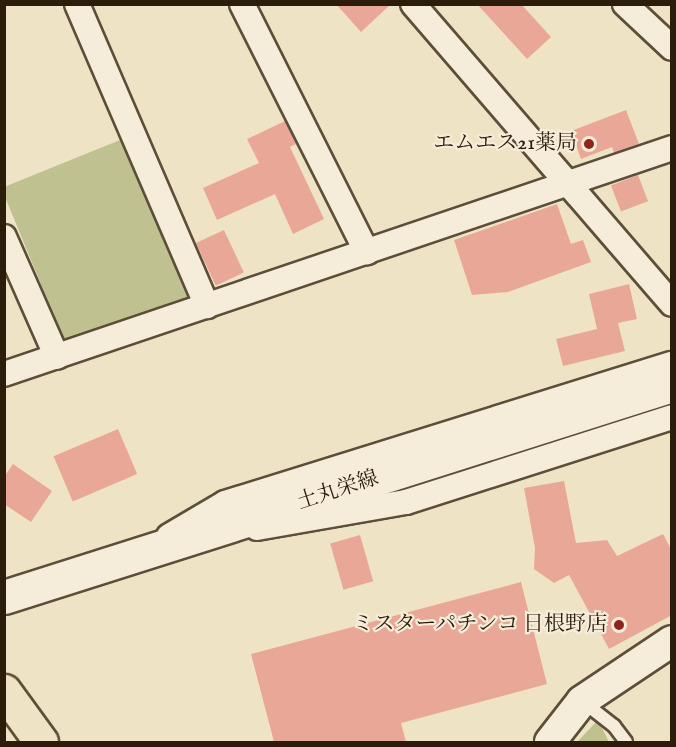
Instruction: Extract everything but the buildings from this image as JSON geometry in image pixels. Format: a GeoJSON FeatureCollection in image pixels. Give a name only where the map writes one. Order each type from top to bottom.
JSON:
{"type":"FeatureCollection","features":[{"type":"Feature","properties":{"kind":"main road","name":"土丸栄線"},"geometry":{"type":"LineString","coordinates":[[4,597],[663,387]]}},
{"type":"Feature","properties":{"kind":"main road"},"geometry":{"type":"LineString","coordinates":[[4,691],[41,742]]}},
{"type":"Feature","properties":{"kind":"street"},"geometry":{"type":"LineString","coordinates":[[77,4],[207,306]]}},
{"type":"Feature","properties":{"kind":"street"},"geometry":{"type":"LineString","coordinates":[[242,4],[367,252]]}},
{"type":"Feature","properties":{"kind":"street"},"geometry":{"type":"LineString","coordinates":[[412,4],[672,304]]}},
{"type":"Feature","properties":{"kind":"street"},"geometry":{"type":"LineString","coordinates":[[624,4],[672,48]]}},
{"type":"Feature","properties":{"kind":"street"},"geometry":{"type":"LineString","coordinates":[[4,374],[672,148]]}},
{"type":"Feature","properties":{"kind":"street"},"geometry":{"type":"LineString","coordinates":[[4,237],[57,357]]}},
{"type":"Feature","properties":{"kind":"street"},"geometry":{"type":"LineString","coordinates":[[145,552],[225,503],[672,364]]}},
{"type":"Feature","properties":{"kind":"street"},"geometry":{"type":"LineString","coordinates":[[196,536],[312,521],[406,502],[672,417]]}},
{"type":"Feature","properties":{"kind":"street"},"geometry":{"type":"LineString","coordinates":[[550,742],[582,701],[672,641]]}},
{"type":"Feature","properties":{"kind":"lane"},"geometry":{"type":"LineString","coordinates":[[582,701],[614,726],[626,742]]}},
{"type":"Feature","properties":{"kind":"green space"},"geometry":{"type":"Polygon","coordinates":[[[120,140],[191,299],[64,340],[5,197],[4,187],[120,140]]]}},
{"type":"Feature","properties":{"kind":"green space"},"geometry":{"type":"Polygon","coordinates":[[[598,720],[609,742],[577,742],[598,720]]]}},
{"type":"Feature","properties":{"kind":"place","name":"エムエス21薬局"},"geometry":{"type":"Point","coordinates":[589,144]}},
{"type":"Feature","properties":{"kind":"place","name":"ミスターパチンコ 日根野店"},"geometry":{"type":"Point","coordinates":[619,625]}}]}
